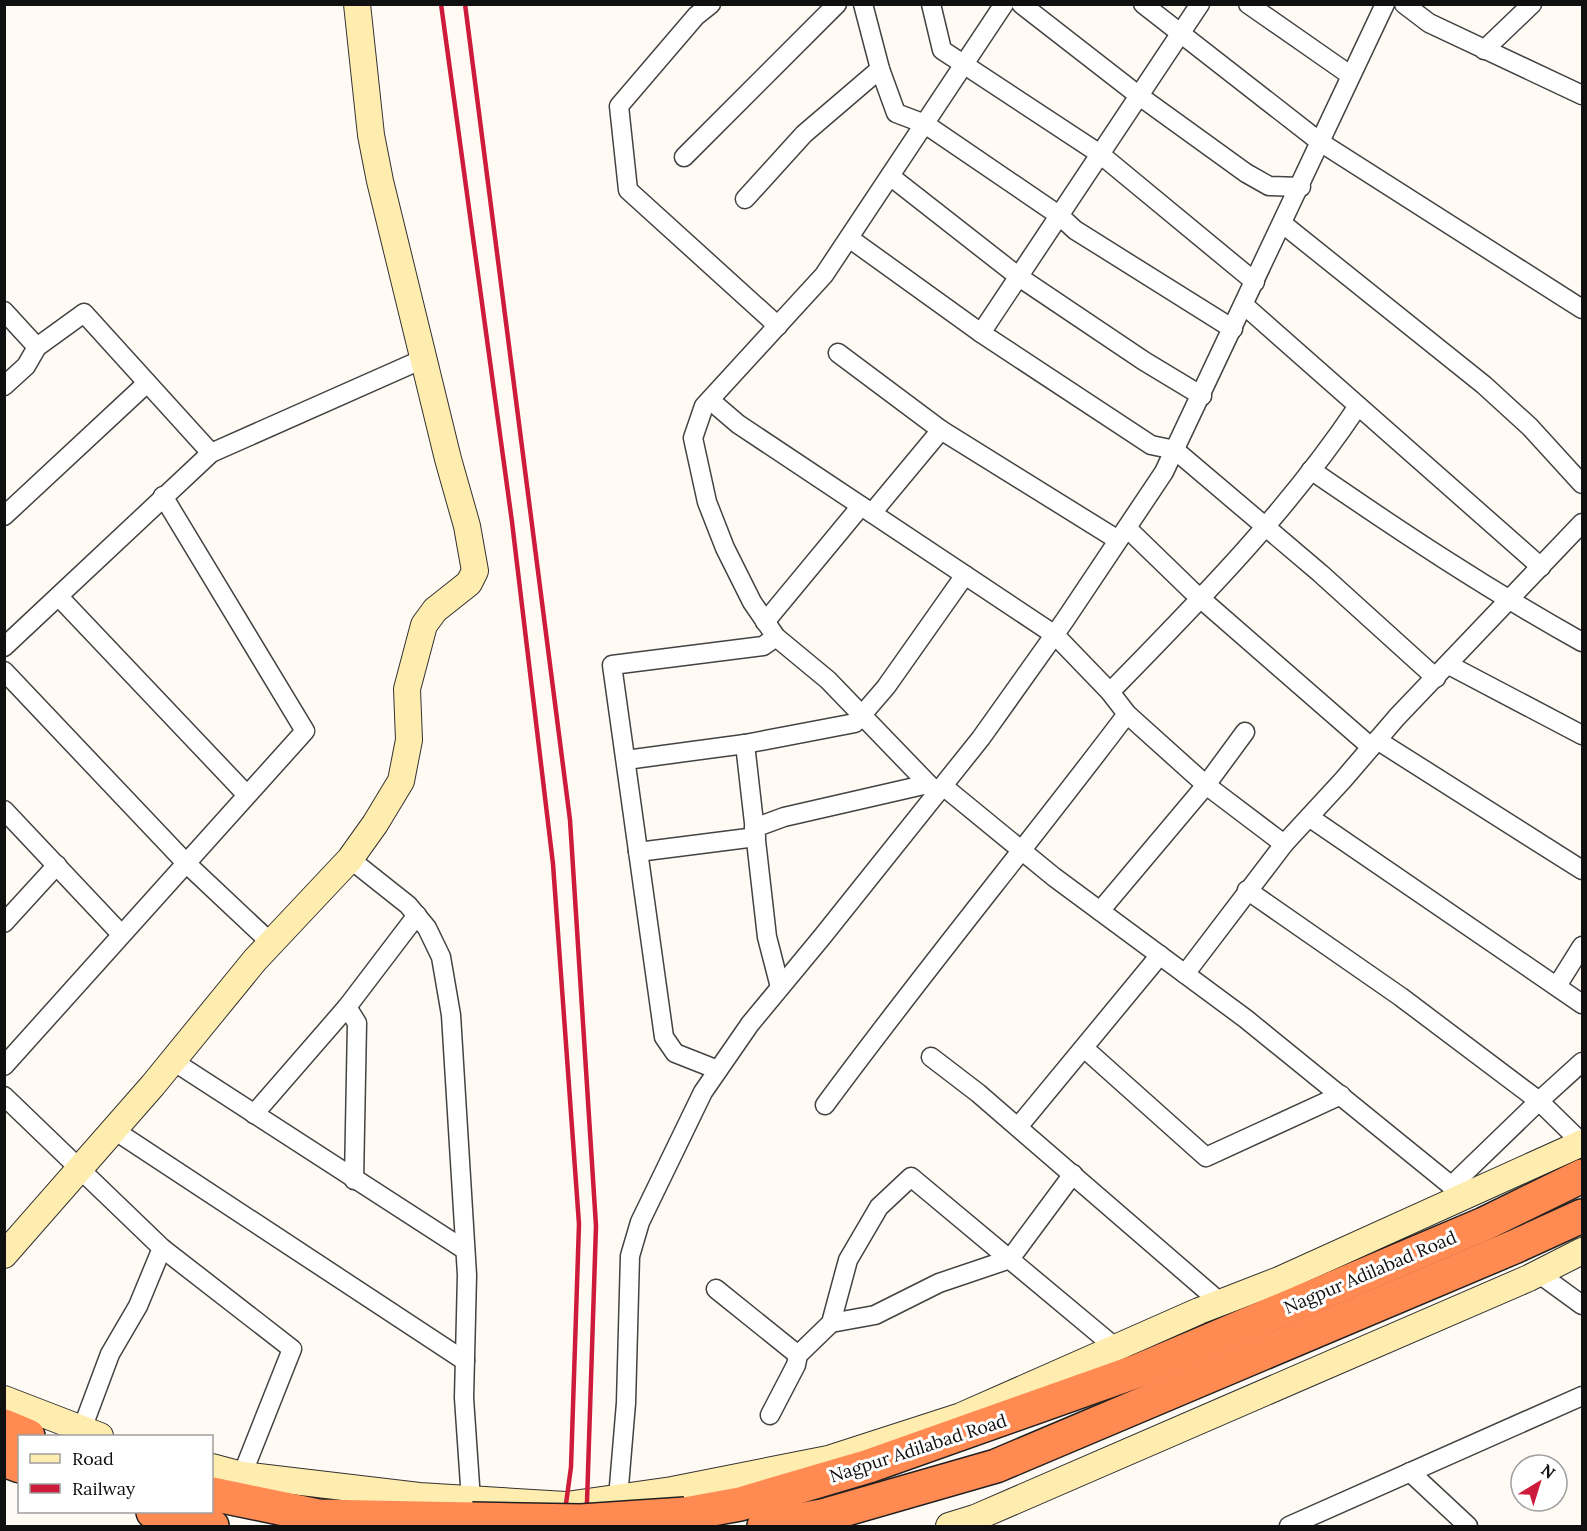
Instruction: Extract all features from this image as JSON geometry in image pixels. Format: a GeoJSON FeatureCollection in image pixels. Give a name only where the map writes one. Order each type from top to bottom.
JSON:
{"type":"FeatureCollection","features":[{"type":"Feature","properties":{"kind":"highway","name":"Nagpur Adilabad Road"},"geometry":{"type":"LineString","coordinates":[[213,1494],[318,1516],[471,1509],[581,1521],[685,1514],[740,1504],[869,1466],[1140,1370],[1484,1224],[1582,1176]]}},
{"type":"Feature","properties":{"kind":"highway","name":"Nagpur Adilabad Road"},"geometry":{"type":"LineString","coordinates":[[764,1527],[822,1515],[996,1466],[1514,1247],[1582,1216]]}},
{"type":"Feature","properties":{"kind":"highway"},"geometry":{"type":"LineString","coordinates":[[4,1426],[24,1435]]}},
{"type":"Feature","properties":{"kind":"highway"},"geometry":{"type":"LineString","coordinates":[[157,1513],[212,1527]]}},
{"type":"Feature","properties":{"kind":"street"},"geometry":{"type":"LineString","coordinates":[[4,1255],[114,1131],[271,943],[350,859],[401,781],[409,740],[407,689],[424,625],[435,610],[469,582],[475,571],[467,526],[423,359],[371,135],[357,4]]}},
{"type":"Feature","properties":{"kind":"street"},"geometry":{"type":"LineString","coordinates":[[711,4],[692,10],[619,106],[628,190],[778,326]]}},
{"type":"Feature","properties":{"kind":"street"},"geometry":{"type":"LineString","coordinates":[[684,157],[837,4]]}},
{"type":"Feature","properties":{"kind":"street"},"geometry":{"type":"LineString","coordinates":[[863,4],[880,69],[896,113],[925,124],[1060,216],[1075,230],[1233,329]]}},
{"type":"Feature","properties":{"kind":"street"},"geometry":{"type":"LineString","coordinates":[[931,4],[942,50],[963,66],[1100,154],[1255,282]]}},
{"type":"Feature","properties":{"kind":"street"},"geometry":{"type":"LineString","coordinates":[[1004,4],[824,275],[704,406],[693,438],[707,502],[725,548],[752,602],[776,638],[828,680],[936,788],[1185,974],[1341,1095],[1458,1191]]}},
{"type":"Feature","properties":{"kind":"street"},"geometry":{"type":"LineString","coordinates":[[1021,4],[1138,95],[1246,173],[1269,186],[1301,187]]}},
{"type":"Feature","properties":{"kind":"street"},"geometry":{"type":"LineString","coordinates":[[1143,4],[1320,142],[1582,309]]}},
{"type":"Feature","properties":{"kind":"street"},"geometry":{"type":"LineString","coordinates":[[981,333],[1200,4]]}},
{"type":"Feature","properties":{"kind":"street"},"geometry":{"type":"LineString","coordinates":[[1248,4],[1350,75]]}},
{"type":"Feature","properties":{"kind":"street"},"geometry":{"type":"LineString","coordinates":[[618,1498],[626,1404],[630,1256],[639,1222],[703,1092],[750,1024],[1055,635],[1164,472],[1301,187],[1350,75],[1385,4]]}},
{"type":"Feature","properties":{"kind":"street"},"geometry":{"type":"LineString","coordinates":[[1404,4],[1429,23],[1582,93]]}},
{"type":"Feature","properties":{"kind":"street"},"geometry":{"type":"LineString","coordinates":[[1484,50],[1532,4]]}},
{"type":"Feature","properties":{"kind":"street"},"geometry":{"type":"LineString","coordinates":[[745,199],[804,134],[880,69]]}},
{"type":"Feature","properties":{"kind":"street"},"geometry":{"type":"LineString","coordinates":[[890,176],[1019,277],[1202,396]]}},
{"type":"Feature","properties":{"kind":"street"},"geometry":{"type":"LineString","coordinates":[[1283,224],[1484,385],[1530,428],[1582,484]]}},
{"type":"Feature","properties":{"kind":"street"},"geometry":{"type":"LineString","coordinates":[[849,238],[981,333],[1151,445],[1175,450],[1264,525],[1436,678]]}},
{"type":"Feature","properties":{"kind":"street"},"geometry":{"type":"LineString","coordinates":[[1244,305],[1541,567]]}},
{"type":"Feature","properties":{"kind":"street"},"geometry":{"type":"LineString","coordinates":[[4,311],[37,347]]}},
{"type":"Feature","properties":{"kind":"street"},"geometry":{"type":"LineString","coordinates":[[4,386],[26,366],[37,347],[84,313],[211,453]]}},
{"type":"Feature","properties":{"kind":"street"},"geometry":{"type":"LineString","coordinates":[[838,353],[941,430],[1123,534],[1374,744],[1582,870]]}},
{"type":"Feature","properties":{"kind":"street"},"geometry":{"type":"LineString","coordinates":[[4,647],[60,598],[163,496],[211,453],[423,359]]}},
{"type":"Feature","properties":{"kind":"street"},"geometry":{"type":"LineString","coordinates":[[4,516],[147,383]]}},
{"type":"Feature","properties":{"kind":"street"},"geometry":{"type":"LineString","coordinates":[[710,400],[738,424],[1055,635],[1110,692],[1127,714],[1206,785],[1284,844]]}},
{"type":"Feature","properties":{"kind":"street"},"geometry":{"type":"LineString","coordinates":[[1110,692],[1201,599],[1333,444],[1358,406]]}},
{"type":"Feature","properties":{"kind":"street"},"geometry":{"type":"LineString","coordinates":[[765,622],[866,509],[941,430]]}},
{"type":"Feature","properties":{"kind":"street"},"geometry":{"type":"LineString","coordinates":[[1311,470],[1432,554],[1506,600],[1582,642]]}},
{"type":"Feature","properties":{"kind":"street"},"geometry":{"type":"LineString","coordinates":[[4,1066],[121,934],[188,864],[246,794],[305,731],[163,496]]}},
{"type":"Feature","properties":{"kind":"street"},"geometry":{"type":"LineString","coordinates":[[1185,974],[1284,844],[1506,600],[1582,523]]}},
{"type":"Feature","properties":{"kind":"street"},"geometry":{"type":"LineString","coordinates":[[626,760],[745,744],[855,723],[898,669],[965,575]]}},
{"type":"Feature","properties":{"kind":"street"},"geometry":{"type":"LineString","coordinates":[[60,598],[246,794]]}},
{"type":"Feature","properties":{"kind":"street"},"geometry":{"type":"LineString","coordinates":[[718,1070],[675,1053],[663,1037],[612,665],[763,646],[776,638]]}},
{"type":"Feature","properties":{"kind":"street"},"geometry":{"type":"LineString","coordinates":[[1449,665],[1582,735]]}},
{"type":"Feature","properties":{"kind":"street"},"geometry":{"type":"LineString","coordinates":[[4,671],[188,864],[271,943]]}},
{"type":"Feature","properties":{"kind":"street"},"geometry":{"type":"LineString","coordinates":[[825,1105],[885,1024],[1023,852],[1127,714]]}},
{"type":"Feature","properties":{"kind":"street"},"geometry":{"type":"LineString","coordinates":[[1100,911],[1206,785],[1245,732]]}},
{"type":"Feature","properties":{"kind":"street"},"geometry":{"type":"LineString","coordinates":[[745,744],[767,936],[780,987]]}},
{"type":"Feature","properties":{"kind":"street"},"geometry":{"type":"LineString","coordinates":[[638,852],[755,833],[807,811],[936,788]]}},
{"type":"Feature","properties":{"kind":"street"},"geometry":{"type":"LineString","coordinates":[[4,810],[121,934]]}},
{"type":"Feature","properties":{"kind":"street"},"geometry":{"type":"LineString","coordinates":[[1309,817],[1582,1004]]}},
{"type":"Feature","properties":{"kind":"street"},"geometry":{"type":"LineString","coordinates":[[350,859],[408,905],[427,928],[441,957],[451,1015],[465,1250],[464,1398],[471,1509]]}},
{"type":"Feature","properties":{"kind":"street"},"geometry":{"type":"LineString","coordinates":[[4,923],[57,865]]}},
{"type":"Feature","properties":{"kind":"street"},"geometry":{"type":"LineString","coordinates":[[213,1467],[242,1475],[471,1509],[530,1504],[566,1504],[618,1498],[672,1490],[828,1459],[962,1416],[1279,1280],[1458,1191],[1582,1143],[1539,1101],[1401,997],[1247,890]]}},
{"type":"Feature","properties":{"kind":"street"},"geometry":{"type":"LineString","coordinates":[[254,1114],[347,1007],[417,915]]}},
{"type":"Feature","properties":{"kind":"street"},"geometry":{"type":"LineString","coordinates":[[1557,986],[1582,946]]}},
{"type":"Feature","properties":{"kind":"street"},"geometry":{"type":"LineString","coordinates":[[1018,1127],[1161,956]]}},
{"type":"Feature","properties":{"kind":"street"},"geometry":{"type":"LineString","coordinates":[[347,1007],[357,1023],[354,1180]]}},
{"type":"Feature","properties":{"kind":"street"},"geometry":{"type":"LineString","coordinates":[[1084,1047],[1206,1157],[1341,1095]]}},
{"type":"Feature","properties":{"kind":"street"},"geometry":{"type":"LineString","coordinates":[[931,1057],[1018,1127],[1221,1303]]}},
{"type":"Feature","properties":{"kind":"street"},"geometry":{"type":"LineString","coordinates":[[173,1060],[354,1180],[465,1250]]}},
{"type":"Feature","properties":{"kind":"street"},"geometry":{"type":"LineString","coordinates":[[1458,1191],[1539,1101],[1582,1062]]}},
{"type":"Feature","properties":{"kind":"street"},"geometry":{"type":"LineString","coordinates":[[4,1096],[162,1248],[292,1349],[242,1475]]}},
{"type":"Feature","properties":{"kind":"street"},"geometry":{"type":"LineString","coordinates":[[114,1131],[465,1361]]}},
{"type":"Feature","properties":{"kind":"street"},"geometry":{"type":"LineString","coordinates":[[831,1323],[875,1315],[939,1283],[1010,1258],[1073,1174]]}},
{"type":"Feature","properties":{"kind":"street"},"geometry":{"type":"LineString","coordinates":[[770,1415],[796,1365],[798,1355],[831,1323],[848,1260],[879,1207],[911,1177],[1116,1348]]}},
{"type":"Feature","properties":{"kind":"street"},"geometry":{"type":"LineString","coordinates":[[4,1399],[91,1433],[110,1354],[138,1306],[162,1248]]}},
{"type":"Feature","properties":{"kind":"street"},"geometry":{"type":"LineString","coordinates":[[949,1527],[1180,1431],[1538,1273],[1582,1251]]}},
{"type":"Feature","properties":{"kind":"street"},"geometry":{"type":"LineString","coordinates":[[1538,1273],[1582,1305]]}},
{"type":"Feature","properties":{"kind":"street"},"geometry":{"type":"LineString","coordinates":[[716,1289],[798,1355]]}},
{"type":"Feature","properties":{"kind":"street"},"geometry":{"type":"LineString","coordinates":[[1290,1527],[1316,1521],[1410,1472],[1582,1396]]}},
{"type":"Feature","properties":{"kind":"street"},"geometry":{"type":"LineString","coordinates":[[1410,1472],[1468,1527]]}},
{"type":"Feature","properties":{"kind":"railway"},"geometry":{"type":"LineString","coordinates":[[441,4],[512,522],[553,864],[579,1224],[571,1467],[563,1526]]}},
{"type":"Feature","properties":{"kind":"railway"},"geometry":{"type":"LineString","coordinates":[[465,4],[570,820],[596,1226],[587,1502],[583,1526]]}}]}
